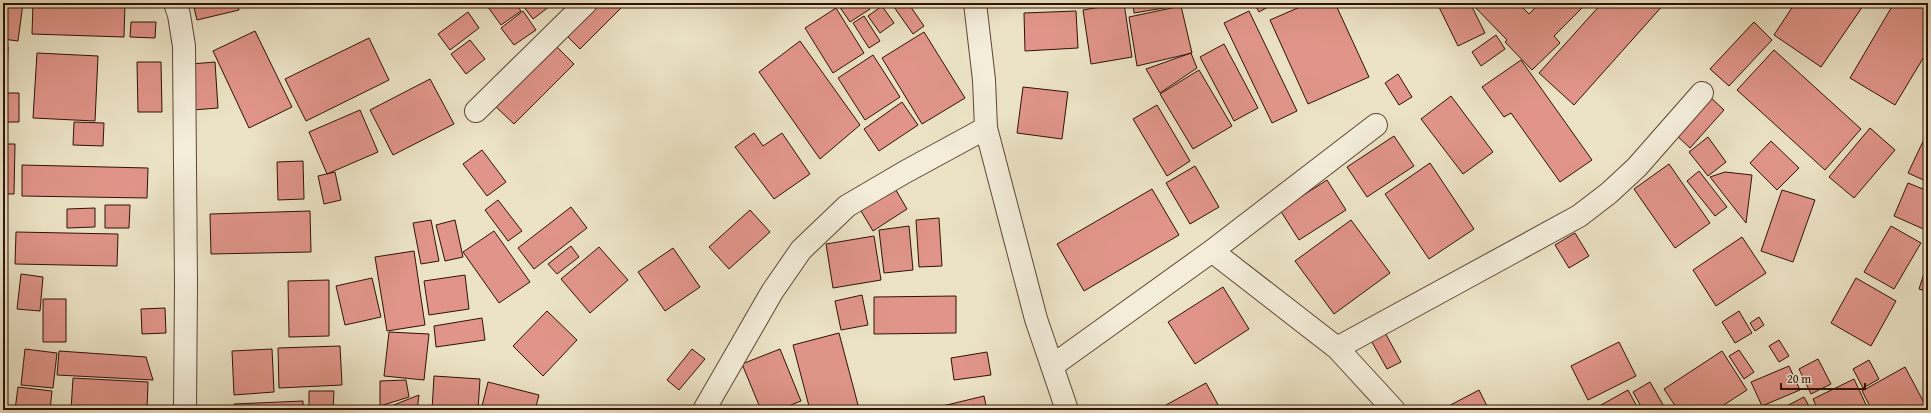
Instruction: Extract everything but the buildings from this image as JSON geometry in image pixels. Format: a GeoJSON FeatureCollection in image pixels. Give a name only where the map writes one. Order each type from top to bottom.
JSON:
{"type":"FeatureCollection","features":[{"type":"Feature","properties":{"kind":"street"},"geometry":{"type":"LineString","coordinates":[[174,3],[179,15],[184,46],[186,254],[185,410]]}},
{"type":"Feature","properties":{"kind":"street"},"geometry":{"type":"LineString","coordinates":[[476,111],[586,3]]}},
{"type":"Feature","properties":{"kind":"street"},"geometry":{"type":"LineString","coordinates":[[975,3],[984,80],[986,128],[1036,319],[1067,410]]}},
{"type":"Feature","properties":{"kind":"street"},"geometry":{"type":"LineString","coordinates":[[1337,348],[1579,216],[1609,193],[1636,167],[1702,93]]}},
{"type":"Feature","properties":{"kind":"street"},"geometry":{"type":"LineString","coordinates":[[1052,366],[1212,251],[1376,125]]}},
{"type":"Feature","properties":{"kind":"street"},"geometry":{"type":"LineString","coordinates":[[704,410],[772,292],[800,250],[847,206],[986,128]]}},
{"type":"Feature","properties":{"kind":"street"},"geometry":{"type":"LineString","coordinates":[[1212,251],[1337,348],[1394,410]]}}]}
